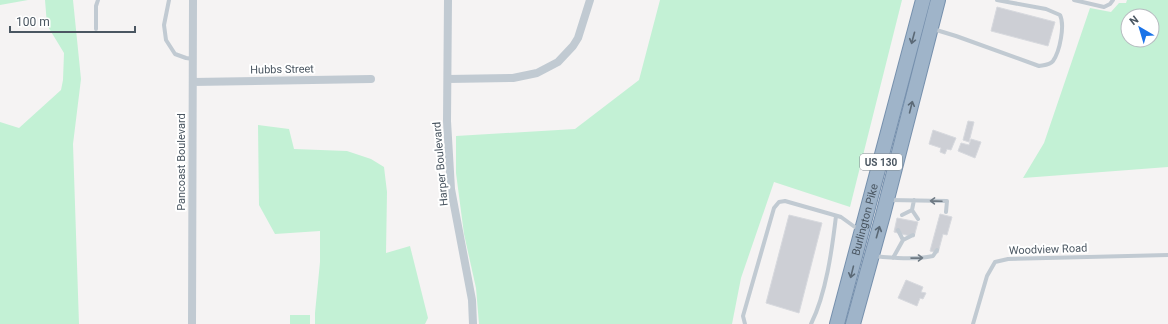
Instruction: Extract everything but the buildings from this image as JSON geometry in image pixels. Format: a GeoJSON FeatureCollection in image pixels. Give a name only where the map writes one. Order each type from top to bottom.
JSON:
{"type":"FeatureCollection","features":[{"type":"Feature","properties":{"kind":"highway","name":"Burlington Pike"},"geometry":{"type":"LineString","coordinates":[[838,324],[923,0]]}},
{"type":"Feature","properties":{"kind":"highway","name":"Burlington Pike"},"geometry":{"type":"LineString","coordinates":[[853,324],[887,200],[938,0]]}},
{"type":"Feature","properties":{"kind":"street","name":"Pancoast Boulevard"},"geometry":{"type":"LineString","coordinates":[[192,324],[193,0]]}},
{"type":"Feature","properties":{"kind":"street","name":"Harper Boulevard"},"geometry":{"type":"LineString","coordinates":[[448,0],[447,122],[451,189],[472,300],[473,324]]}},
{"type":"Feature","properties":{"kind":"street"},"geometry":{"type":"LineString","coordinates":[[448,79],[513,78],[537,73],[558,62],[573,46],[578,38],[590,0]]}},
{"type":"Feature","properties":{"kind":"street","name":"Hubbs Street"},"geometry":{"type":"LineString","coordinates":[[193,82],[371,79]]}},
{"type":"Feature","properties":{"kind":"lane"},"geometry":{"type":"LineString","coordinates":[[96,29],[96,6],[98,0]]}},
{"type":"Feature","properties":{"kind":"lane"},"geometry":{"type":"LineString","coordinates":[[169,0],[164,25],[166,40],[175,54],[193,59]]}},
{"type":"Feature","properties":{"kind":"lane"},"geometry":{"type":"LineString","coordinates":[[930,28],[1039,66],[1047,65],[1053,61],[1063,30],[1060,15],[1046,9],[997,0]]}},
{"type":"Feature","properties":{"kind":"lane"},"geometry":{"type":"LineString","coordinates":[[1074,0],[1104,8],[1113,0]]}},
{"type":"Feature","properties":{"kind":"lane"},"geometry":{"type":"LineString","coordinates":[[887,200],[947,201],[946,212]]}},
{"type":"Feature","properties":{"kind":"lane"},"geometry":{"type":"LineString","coordinates":[[910,217],[914,200]]}},
{"type":"Feature","properties":{"kind":"lane"},"geometry":{"type":"LineString","coordinates":[[745,324],[743,316],[774,208],[779,202],[785,201],[836,216],[848,222],[862,233]]}},
{"type":"Feature","properties":{"kind":"lane"},"geometry":{"type":"LineString","coordinates":[[902,215],[912,210]]}},
{"type":"Feature","properties":{"kind":"lane"},"geometry":{"type":"LineString","coordinates":[[912,210],[918,219]]}},
{"type":"Feature","properties":{"kind":"lane"},"geometry":{"type":"LineString","coordinates":[[811,324],[818,310],[833,246],[836,216]]}},
{"type":"Feature","properties":{"kind":"lane"},"geometry":{"type":"LineString","coordinates":[[898,230],[903,240]]}},
{"type":"Feature","properties":{"kind":"lane"},"geometry":{"type":"LineString","coordinates":[[893,258],[906,233]]}},
{"type":"Feature","properties":{"kind":"lane"},"geometry":{"type":"LineString","coordinates":[[903,240],[913,235]]}},
{"type":"Feature","properties":{"kind":"lane"},"geometry":{"type":"LineString","coordinates":[[872,256],[893,258],[925,258],[933,256],[937,250]]}},
{"type":"Feature","properties":{"kind":"lane","name":"Woodview Road"},"geometry":{"type":"LineString","coordinates":[[973,324],[986,276],[995,262],[1008,259],[1168,255]]}},
{"type":"Feature","properties":{"kind":"green space"},"geometry":{"type":"Polygon","coordinates":[[[0,0],[28,0],[0,5],[0,0]]]}},
{"type":"Feature","properties":{"kind":"green space"},"geometry":{"type":"Polygon","coordinates":[[[45,0],[73,0],[81,79],[73,144],[79,324],[0,324],[0,122],[19,128],[61,90],[63,80],[64,53],[47,25],[45,0]]]}},
{"type":"Feature","properties":{"kind":"green space"},"geometry":{"type":"Polygon","coordinates":[[[660,0],[902,0],[850,207],[774,182],[741,278],[732,324],[479,324],[476,288],[464,234],[456,173],[456,136],[575,129],[639,80],[660,0]]]}},
{"type":"Feature","properties":{"kind":"green space"},"geometry":{"type":"Polygon","coordinates":[[[1127,0],[1168,0],[1168,167],[1023,178],[1044,143],[1090,8],[1111,12],[1119,3],[1126,3],[1127,0]]]}},
{"type":"Feature","properties":{"kind":"green space"},"geometry":{"type":"Polygon","coordinates":[[[258,125],[289,129],[294,149],[347,151],[371,159],[384,167],[387,192],[386,253],[410,246],[428,318],[425,324],[315,324],[320,262],[320,231],[275,234],[259,205],[258,125]]]}},
{"type":"Feature","properties":{"kind":"green space"},"geometry":{"type":"Polygon","coordinates":[[[290,315],[310,315],[310,324],[290,324],[290,315]]]}}]}
